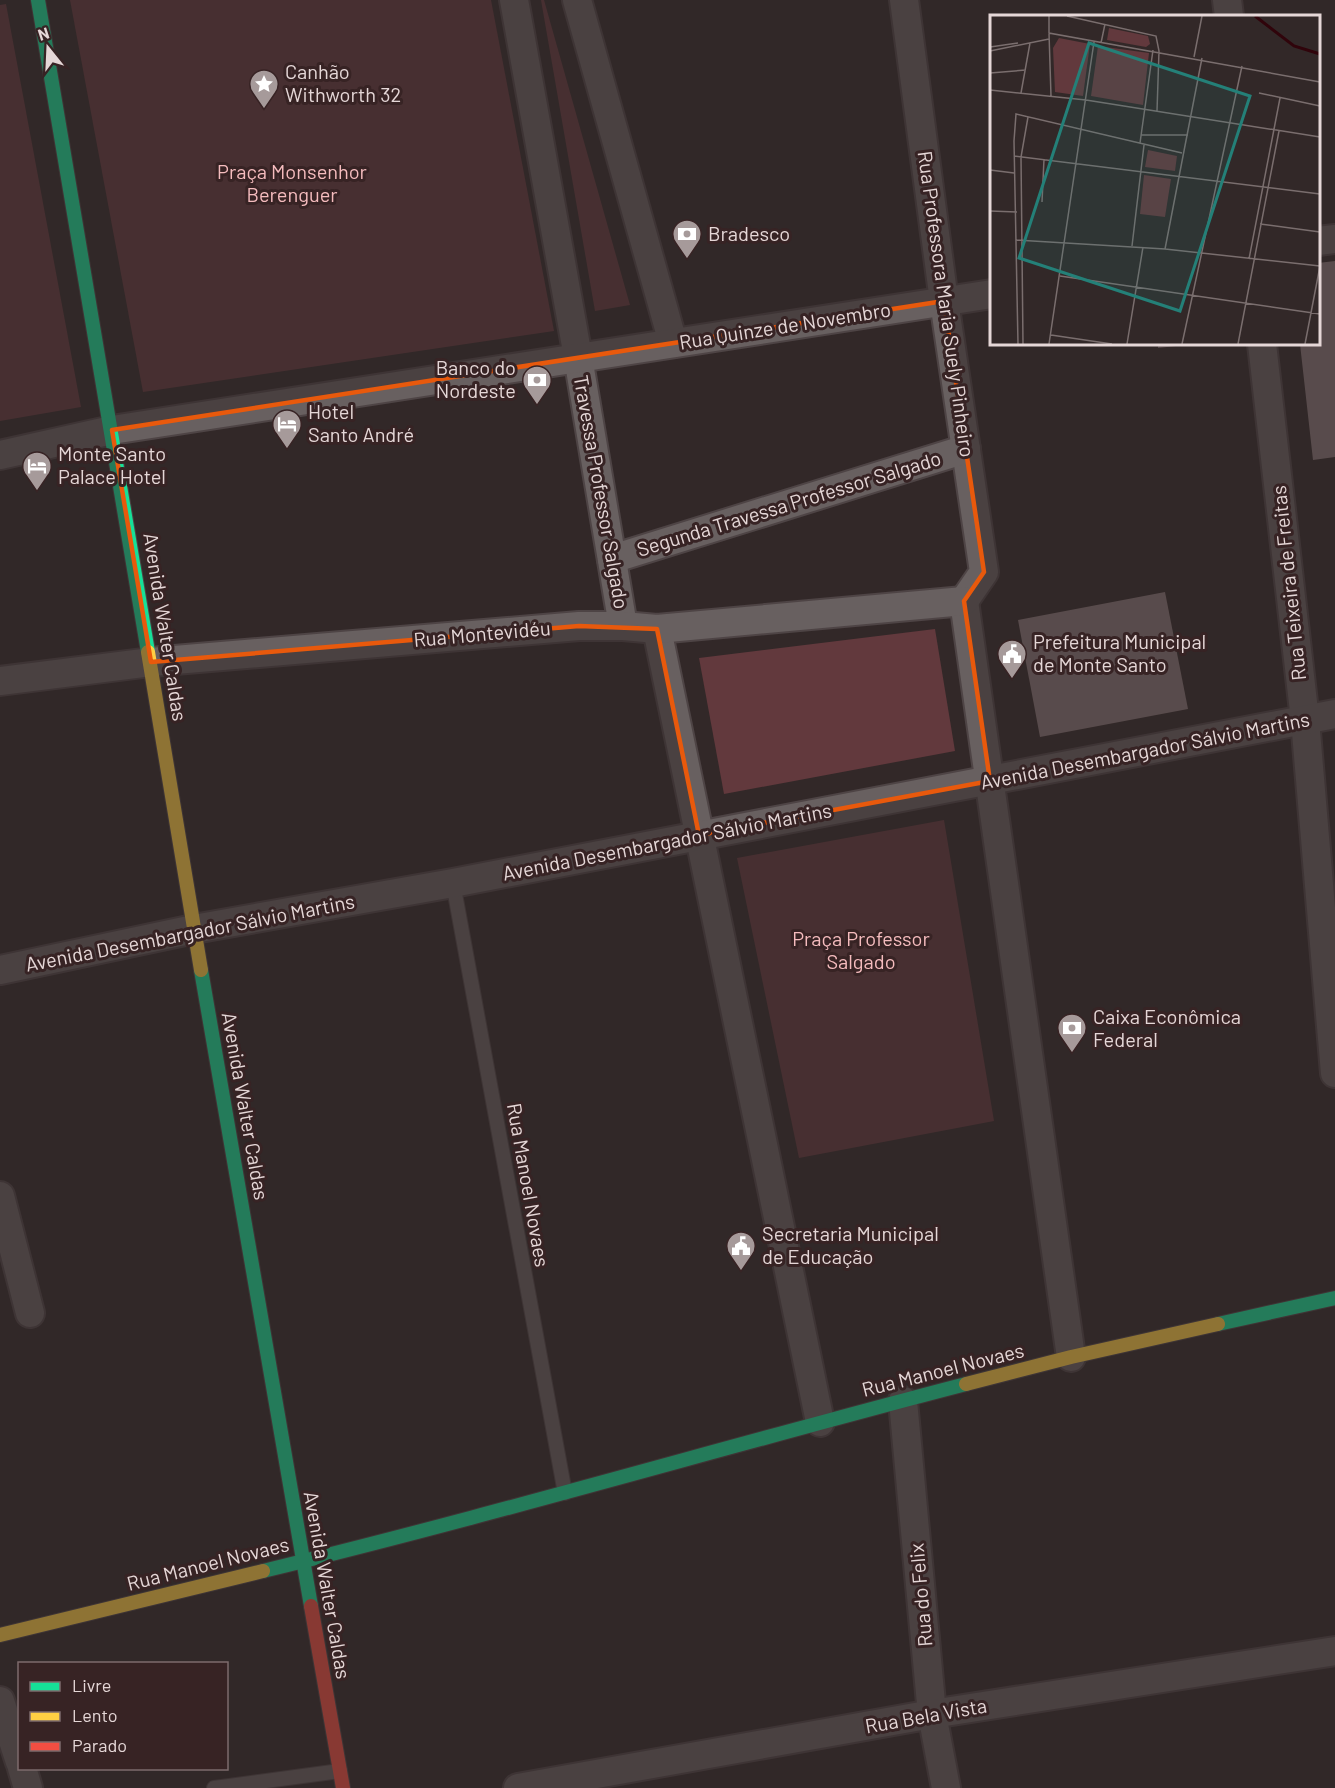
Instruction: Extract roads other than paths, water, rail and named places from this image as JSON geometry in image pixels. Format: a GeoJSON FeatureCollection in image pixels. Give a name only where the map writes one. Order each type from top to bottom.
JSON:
{"type":"FeatureCollection","features":[{"type":"Feature","properties":{"kind":"main road"},"geometry":{"type":"LineString","coordinates":[[38,0],[112,430]]}},
{"type":"Feature","properties":{"kind":"main road","name":"Avenida Walter Caldas"},"geometry":{"type":"LineString","coordinates":[[112,430],[194,929],[343,1788]]}},
{"type":"Feature","properties":{"kind":"main road","name":"Rua Manoel Novaes"},"geometry":{"type":"LineString","coordinates":[[0,1635],[565,1493],[820,1422],[1071,1357],[1335,1298]]}},
{"type":"Feature","properties":{"kind":"street"},"geometry":{"type":"LineString","coordinates":[[0,455],[112,430],[578,357],[514,0]]}},
{"type":"Feature","properties":{"kind":"street"},"geometry":{"type":"LineString","coordinates":[[577,0],[673,344]]}},
{"type":"Feature","properties":{"kind":"street","name":"Rua Professora Maria Suely Pinheiro"},"geometry":{"type":"LineString","coordinates":[[904,0],[944,301],[984,572],[964,601]]}},
{"type":"Feature","properties":{"kind":"street"},"geometry":{"type":"LineString","coordinates":[[1227,0],[1228,15]]}},
{"type":"Feature","properties":{"kind":"street"},"geometry":{"type":"LineString","coordinates":[[1320,242],[1335,239]]}},
{"type":"Feature","properties":{"kind":"street","name":"Rua Quinze de Novembro"},"geometry":{"type":"LineString","coordinates":[[578,357],[990,294]]}},
{"type":"Feature","properties":{"kind":"street","name":"Rua Teixeira de Freitas"},"geometry":{"type":"LineString","coordinates":[[1262,345],[1305,720],[1335,1073]]}},
{"type":"Feature","properties":{"kind":"street","name":"Travessa Professor Salgado"},"geometry":{"type":"LineString","coordinates":[[578,357],[623,626]]}},
{"type":"Feature","properties":{"kind":"street","name":"Segunda Travessa Professor Salgado"},"geometry":{"type":"LineString","coordinates":[[612,559],[966,449]]}},
{"type":"Feature","properties":{"kind":"street"},"geometry":{"type":"LineString","coordinates":[[964,601],[1071,1357]]}},
{"type":"Feature","properties":{"kind":"street","name":"Rua Montevidéu"},"geometry":{"type":"LineString","coordinates":[[0,681],[151,662],[579,626],[657,629],[964,601]]}},
{"type":"Feature","properties":{"kind":"street"},"geometry":{"type":"LineString","coordinates":[[657,629],[820,1422]]}},
{"type":"Feature","properties":{"kind":"street","name":"Avenida Desembargador Sálvio Martins"},"geometry":{"type":"LineString","coordinates":[[0,970],[194,929],[453,883],[1335,714]]}},
{"type":"Feature","properties":{"kind":"street"},"geometry":{"type":"LineString","coordinates":[[0,1196],[30,1313]]}},
{"type":"Feature","properties":{"kind":"street","name":"Rua do Felix"},"geometry":{"type":"LineString","coordinates":[[903,1401],[932,1714],[946,1788]]}},
{"type":"Feature","properties":{"kind":"street","name":"Rua Bela Vista"},"geometry":{"type":"LineString","coordinates":[[518,1788],[932,1714],[1335,1651]]}},
{"type":"Feature","properties":{"kind":"street"},"geometry":{"type":"LineString","coordinates":[[0,1701],[18,1756]]}},
{"type":"Feature","properties":{"kind":"street"},"geometry":{"type":"LineString","coordinates":[[23,1770],[28,1788]]}},
{"type":"Feature","properties":{"kind":"lane","name":"Rua Manoel Novaes"},"geometry":{"type":"LineString","coordinates":[[453,883],[565,1493]]}},
{"type":"Feature","properties":{"kind":"lane"},"geometry":{"type":"LineString","coordinates":[[214,1788],[340,1771]]}},
{"type":"Feature","properties":{"kind":"place","name":"Canhão Withworth 32"},"geometry":{"type":"Point","coordinates":[264,110]}},
{"type":"Feature","properties":{"kind":"place","name":"Bradesco"},"geometry":{"type":"Point","coordinates":[687,260]}},
{"type":"Feature","properties":{"kind":"place","name":"Banco do Nordeste"},"geometry":{"type":"Point","coordinates":[537,406]}},
{"type":"Feature","properties":{"kind":"place","name":"Hotel Santo André"},"geometry":{"type":"Point","coordinates":[287,450]}},
{"type":"Feature","properties":{"kind":"place","name":"Monte Santo Palace Hotel"},"geometry":{"type":"Point","coordinates":[37,492]}},
{"type":"Feature","properties":{"kind":"place","name":"Prefeitura Municipal de Monte Santo"},"geometry":{"type":"Point","coordinates":[1012,680]}},
{"type":"Feature","properties":{"kind":"place","name":"Caixa Econômica Federal"},"geometry":{"type":"Point","coordinates":[1072,1054]}},
{"type":"Feature","properties":{"kind":"place","name":"Secretaria Municipal de Educação"},"geometry":{"type":"Point","coordinates":[741,1272]}},
{"type":"Feature","properties":{"kind":"park label","name":"Praça Monsenhor Berenguer"},"geometry":{"type":"Point","coordinates":[292,184]}},
{"type":"Feature","properties":{"kind":"park label","name":"Praça Professor Salgado"},"geometry":{"type":"Point","coordinates":[861,950]}}]}
